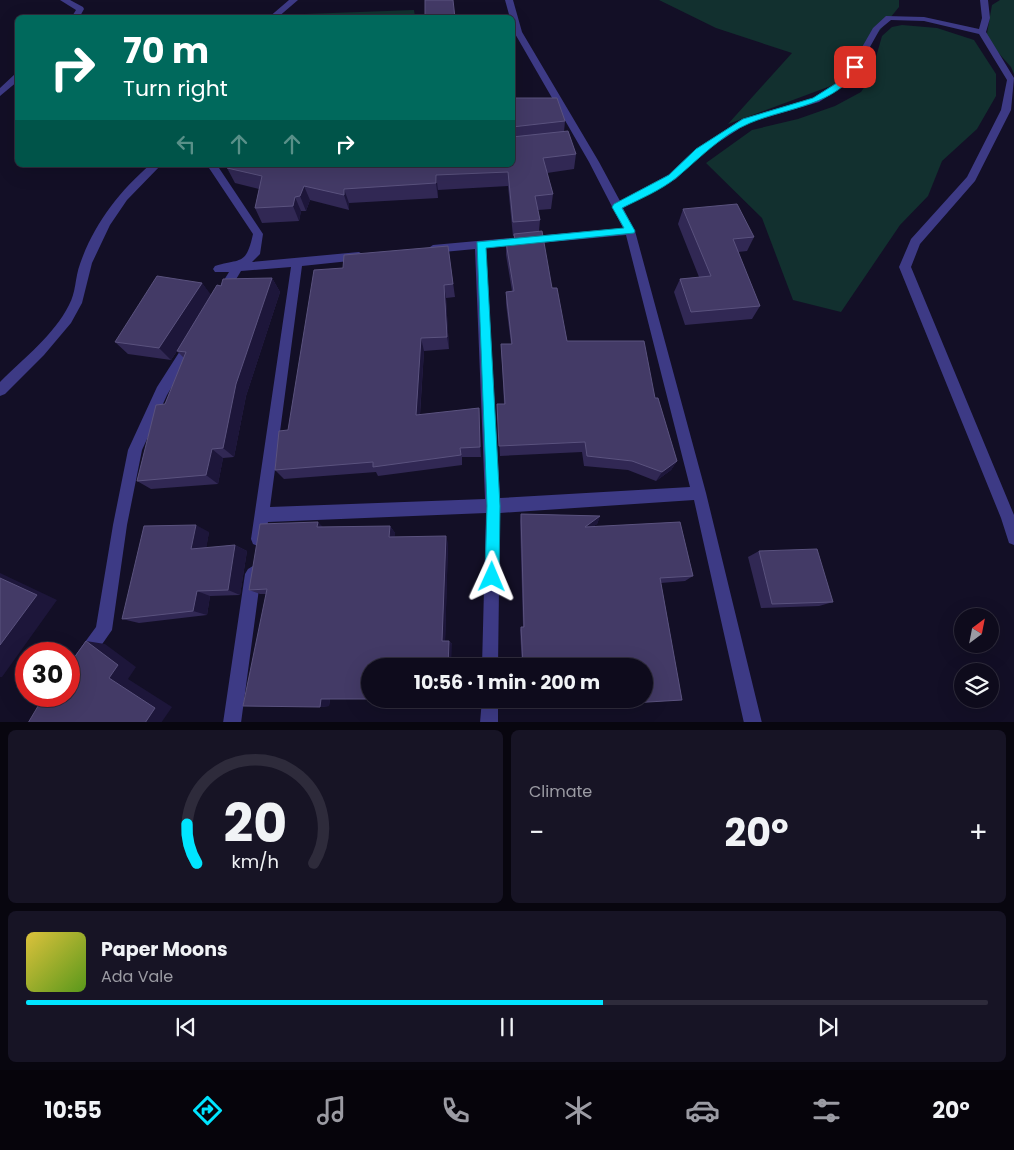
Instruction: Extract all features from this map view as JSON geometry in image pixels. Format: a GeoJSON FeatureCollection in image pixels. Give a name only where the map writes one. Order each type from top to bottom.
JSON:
{"type":"FeatureCollection","features":[{"type":"Feature","properties":{"kind":"street"},"geometry":{"type":"LineString","coordinates":[[64,0],[80,9],[77,15]]}},
{"type":"Feature","properties":{"kind":"street"},"geometry":{"type":"LineString","coordinates":[[276,15],[294,0]]}},
{"type":"Feature","properties":{"kind":"street"},"geometry":{"type":"LineString","coordinates":[[509,0],[513,15]]}},
{"type":"Feature","properties":{"kind":"street"},"geometry":{"type":"LineString","coordinates":[[984,0],[986,18],[982,32],[1010,80],[1006,110],[971,178],[915,242],[905,267],[1008,518],[1014,538]]}},
{"type":"Feature","properties":{"kind":"street"},"geometry":{"type":"LineString","coordinates":[[617,207],[672,177],[699,151],[746,121],[816,100],[848,79],[877,28],[889,18],[924,19],[982,32]]}},
{"type":"Feature","properties":{"kind":"street"},"geometry":{"type":"LineString","coordinates":[[515,21],[518,32],[576,140],[630,231],[700,493],[753,722]]}},
{"type":"Feature","properties":{"kind":"street"},"geometry":{"type":"LineString","coordinates":[[0,93],[15,79]]}},
{"type":"Feature","properties":{"kind":"street"},"geometry":{"type":"LineString","coordinates":[[0,390],[50,340],[75,306],[85,265],[101,230],[124,196],[154,167]]}},
{"type":"Feature","properties":{"kind":"street"},"geometry":{"type":"LineString","coordinates":[[212,308],[238,267],[254,254],[258,234],[213,167]]}},
{"type":"Feature","properties":{"kind":"street"},"geometry":{"type":"LineString","coordinates":[[422,250],[630,231]]}},
{"type":"Feature","properties":{"kind":"street"},"geometry":{"type":"LineString","coordinates":[[480,245],[493,506],[490,658]]}},
{"type":"Feature","properties":{"kind":"street"},"geometry":{"type":"LineString","coordinates":[[219,269],[374,255]]}},
{"type":"Feature","properties":{"kind":"street"},"geometry":{"type":"LineString","coordinates":[[232,722],[297,262]]}},
{"type":"Feature","properties":{"kind":"street"},"geometry":{"type":"LineString","coordinates":[[80,662],[104,630],[120,525],[135,450],[162,392],[197,333]]}},
{"type":"Feature","properties":{"kind":"street"},"geometry":{"type":"LineString","coordinates":[[262,515],[493,506],[700,493]]}},
{"type":"Feature","properties":{"kind":"street"},"geometry":{"type":"LineString","coordinates":[[489,722],[490,708]]}},
{"type":"Feature","properties":{"kind":"green space"},"geometry":{"type":"Polygon","coordinates":[[[659,0],[899,0],[899,7],[836,84],[728,124],[792,53],[716,28],[659,0]]]}},
{"type":"Feature","properties":{"kind":"green space"},"geometry":{"type":"Polygon","coordinates":[[[1000,0],[1014,0],[1014,74],[1011,67],[986,39],[992,5],[1000,0]]]}},
{"type":"Feature","properties":{"kind":"green space"},"geometry":{"type":"Polygon","coordinates":[[[414,10],[415,15],[277,15],[414,10]]]}},
{"type":"Feature","properties":{"kind":"green space"},"geometry":{"type":"Polygon","coordinates":[[[902,25],[937,28],[974,40],[996,74],[996,96],[977,129],[942,161],[928,196],[900,225],[841,312],[793,300],[762,218],[706,163],[752,130],[798,119],[835,106],[861,92],[874,73],[874,64],[882,36],[892,27],[902,25]]]}},
{"type":"Feature","properties":{"kind":"building"},"geometry":{"type":"Polygon","coordinates":[[[425,0],[453,0],[455,15],[425,15],[425,0]]]}},
{"type":"Feature","properties":{"kind":"building"},"geometry":{"type":"Polygon","coordinates":[[[515,98],[557,98],[565,121],[515,127],[515,98]]]}},
{"type":"Feature","properties":{"kind":"building"},"geometry":{"type":"Polygon","coordinates":[[[568,131],[576,154],[543,158],[553,194],[535,196],[540,220],[513,222],[508,172],[436,175],[436,183],[344,189],[344,195],[304,186],[300,196],[295,197],[293,206],[255,208],[262,176],[227,168],[515,167],[515,137],[568,131]]]}},
{"type":"Feature","properties":{"kind":"building"},"geometry":{"type":"Polygon","coordinates":[[[737,204],[754,237],[733,239],[760,306],[691,312],[680,279],[711,276],[683,209],[737,204]]]}},
{"type":"Feature","properties":{"kind":"building"},"geometry":{"type":"Polygon","coordinates":[[[542,231],[552,288],[557,288],[567,341],[644,341],[655,398],[658,398],[677,461],[662,472],[632,461],[587,456],[585,442],[499,446],[497,404],[505,404],[501,344],[512,344],[506,292],[514,291],[506,242],[515,241],[514,234],[542,231]]]}},
{"type":"Feature","properties":{"kind":"building"},"geometry":{"type":"Polygon","coordinates":[[[448,246],[453,284],[444,285],[447,337],[421,338],[416,415],[479,408],[480,447],[460,448],[461,455],[373,467],[373,462],[275,470],[279,431],[288,430],[314,270],[343,268],[344,255],[448,246]]]}},
{"type":"Feature","properties":{"kind":"building"},"geometry":{"type":"Polygon","coordinates":[[[157,276],[202,283],[159,348],[115,342],[157,276]]]}},
{"type":"Feature","properties":{"kind":"building"},"geometry":{"type":"Polygon","coordinates":[[[272,278],[236,384],[223,448],[212,449],[206,475],[137,481],[156,405],[165,404],[186,352],[177,351],[217,285],[221,286],[223,279],[272,278]]]}},
{"type":"Feature","properties":{"kind":"building"},"geometry":{"type":"Polygon","coordinates":[[[521,514],[600,516],[585,527],[680,522],[693,576],[660,578],[682,700],[653,702],[653,658],[523,658],[521,627],[524,627],[521,514]]]}},
{"type":"Feature","properties":{"kind":"building"},"geometry":{"type":"Polygon","coordinates":[[[318,522],[317,527],[390,526],[389,537],[446,536],[442,641],[449,641],[448,658],[361,658],[361,699],[321,699],[320,707],[243,706],[267,589],[249,590],[260,524],[318,522]]]}},
{"type":"Feature","properties":{"kind":"building"},"geometry":{"type":"Polygon","coordinates":[[[196,525],[191,549],[235,545],[228,590],[197,591],[193,611],[122,619],[144,526],[196,525]]]}},
{"type":"Feature","properties":{"kind":"building"},"geometry":{"type":"Polygon","coordinates":[[[817,549],[833,602],[772,604],[759,551],[817,549]]]}},
{"type":"Feature","properties":{"kind":"building"},"geometry":{"type":"Polygon","coordinates":[[[0,578],[37,595],[0,645],[0,578]]]}},
{"type":"Feature","properties":{"kind":"building"},"geometry":{"type":"Polygon","coordinates":[[[86,641],[118,665],[109,678],[155,708],[146,722],[29,722],[37,707],[80,707],[80,649],[86,641]]]}},
{"type":"Feature","properties":{"kind":"route"},"geometry":{"type":"LineString","coordinates":[[492,577],[493,506],[480,245],[630,231],[617,207],[672,177],[699,151],[746,121],[816,100],[848,79],[855,67]]}}]}
